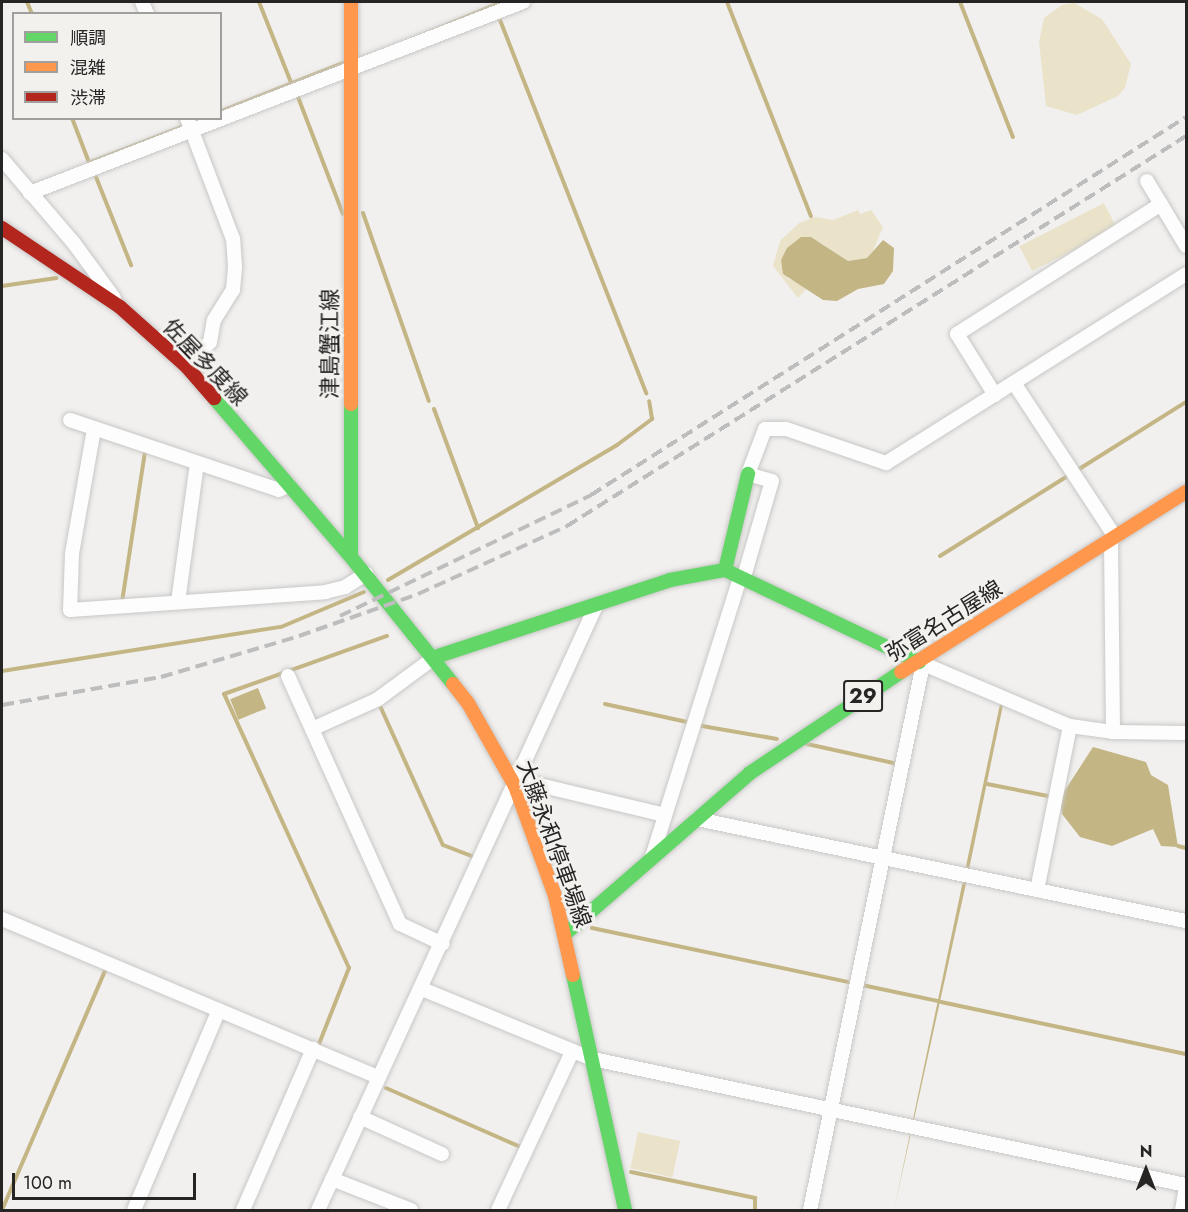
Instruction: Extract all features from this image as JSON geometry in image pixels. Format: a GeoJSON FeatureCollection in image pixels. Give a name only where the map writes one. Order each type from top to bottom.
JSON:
{"type":"FeatureCollection","features":[{"type":"Feature","properties":{"kind":"main road","name":"津島蟹江線"},"geometry":{"type":"LineString","coordinates":[[351,2],[351,556]]}},
{"type":"Feature","properties":{"kind":"main road","name":"佐屋多度線"},"geometry":{"type":"LineString","coordinates":[[2,228],[120,307],[186,366],[351,556]]}},
{"type":"Feature","properties":{"kind":"main road"},"geometry":{"type":"LineString","coordinates":[[725,570],[748,474]]}},
{"type":"Feature","properties":{"kind":"main road","name":"弥富名古屋線"},"geometry":{"type":"LineString","coordinates":[[566,934],[768,760],[1186,492]]}},
{"type":"Feature","properties":{"kind":"main road"},"geometry":{"type":"LineString","coordinates":[[351,556],[435,657],[670,580],[725,570],[921,663]]}},
{"type":"Feature","properties":{"kind":"main road","name":"大藤永和停車場線"},"geometry":{"type":"LineString","coordinates":[[435,657],[498,751],[516,783],[566,934],[625,1210]]}},
{"type":"Feature","properties":{"kind":"street"},"geometry":{"type":"LineString","coordinates":[[222,113],[351,69],[523,2]]}},
{"type":"Feature","properties":{"kind":"street"},"geometry":{"type":"LineString","coordinates":[[30,194],[189,124],[233,239],[235,266],[233,290],[214,320],[210,342],[186,366]]}},
{"type":"Feature","properties":{"kind":"street"},"geometry":{"type":"LineString","coordinates":[[2,159],[120,307]]}},
{"type":"Feature","properties":{"kind":"street"},"geometry":{"type":"LineString","coordinates":[[1147,181],[1186,246]]}},
{"type":"Feature","properties":{"kind":"street"},"geometry":{"type":"LineString","coordinates":[[995,395],[957,334],[1161,204]]}},
{"type":"Feature","properties":{"kind":"street"},"geometry":{"type":"LineString","coordinates":[[651,859],[772,481],[748,474],[765,429],[786,429],[886,463],[1186,274]]}},
{"type":"Feature","properties":{"kind":"street"},"geometry":{"type":"LineString","coordinates":[[1014,383],[1113,539],[1113,732]]}},
{"type":"Feature","properties":{"kind":"street"},"geometry":{"type":"LineString","coordinates":[[70,420],[279,490],[289,485]]}},
{"type":"Feature","properties":{"kind":"street"},"geometry":{"type":"LineString","coordinates":[[94,429],[72,554],[70,610],[325,592],[345,587],[366,574]]}},
{"type":"Feature","properties":{"kind":"street"},"geometry":{"type":"LineString","coordinates":[[178,602],[197,463]]}},
{"type":"Feature","properties":{"kind":"street"},"geometry":{"type":"LineString","coordinates":[[318,1210],[378,1077],[443,944],[596,606]]}},
{"type":"Feature","properties":{"kind":"street"},"geometry":{"type":"LineString","coordinates":[[312,729],[378,699],[435,657]]}},
{"type":"Feature","properties":{"kind":"street"},"geometry":{"type":"LineString","coordinates":[[810,1210],[884,858],[921,663],[1070,726],[1113,732],[1186,733]]}},
{"type":"Feature","properties":{"kind":"street"},"geometry":{"type":"LineString","coordinates":[[288,676],[400,924],[443,944]]}},
{"type":"Feature","properties":{"kind":"street"},"geometry":{"type":"LineString","coordinates":[[1037,890],[1070,726]]}},
{"type":"Feature","properties":{"kind":"street"},"geometry":{"type":"LineString","coordinates":[[516,783],[665,815]]}},
{"type":"Feature","properties":{"kind":"street"},"geometry":{"type":"LineString","coordinates":[[697,819],[1186,921]]}},
{"type":"Feature","properties":{"kind":"street"},"geometry":{"type":"LineString","coordinates":[[2,919],[378,1077]]}},
{"type":"Feature","properties":{"kind":"street"},"geometry":{"type":"LineString","coordinates":[[422,989],[593,1059],[830,1112],[1186,1186],[1182,1210]]}},
{"type":"Feature","properties":{"kind":"street"},"geometry":{"type":"LineString","coordinates":[[134,1210],[219,1010]]}},
{"type":"Feature","properties":{"kind":"street"},"geometry":{"type":"LineString","coordinates":[[243,1210],[313,1049]]}},
{"type":"Feature","properties":{"kind":"street"},"geometry":{"type":"LineString","coordinates":[[498,1210],[572,1052]]}},
{"type":"Feature","properties":{"kind":"street"},"geometry":{"type":"LineString","coordinates":[[360,1117],[442,1154]]}},
{"type":"Feature","properties":{"kind":"street"},"geometry":{"type":"LineString","coordinates":[[332,1179],[383,1206],[411,1210]]}},
{"type":"Feature","properties":{"kind":"shaded area"},"geometry":{"type":"Polygon","coordinates":[[[508,2],[358,60],[494,3],[508,2]]]}},
{"type":"Feature","properties":{"kind":"shaded area"},"geometry":{"type":"Polygon","coordinates":[[[1074,3],[1102,19],[1131,64],[1125,88],[1118,96],[1077,115],[1046,106],[1039,42],[1044,18],[1062,5],[1074,3]]]}},
{"type":"Feature","properties":{"kind":"shaded area"},"geometry":{"type":"Polygon","coordinates":[[[345,60],[344,65],[222,113],[222,109],[345,60]]]}},
{"type":"Feature","properties":{"kind":"shaded area"},"geometry":{"type":"Polygon","coordinates":[[[194,120],[204,120],[89,166],[88,161],[194,120]]]}},
{"type":"Feature","properties":{"kind":"shaded area"},"geometry":{"type":"Polygon","coordinates":[[[1104,203],[1117,228],[1032,271],[1019,246],[1104,203]]]}},
{"type":"Feature","properties":{"kind":"shaded area"},"geometry":{"type":"Polygon","coordinates":[[[858,210],[860,214],[871,210],[883,227],[873,251],[867,258],[848,261],[818,241],[787,278],[808,287],[798,298],[773,266],[780,241],[799,223],[815,217],[833,220],[858,210]]]}},
{"type":"Feature","properties":{"kind":"shaded area"},"geometry":{"type":"Polygon","coordinates":[[[801,237],[811,237],[848,261],[867,258],[883,240],[894,248],[893,271],[884,284],[858,289],[837,301],[823,300],[783,274],[781,260],[787,248],[801,237]]]}},
{"type":"Feature","properties":{"kind":"shaded area"},"geometry":{"type":"Polygon","coordinates":[[[258,688],[266,708],[238,720],[230,699],[258,688]]]}},
{"type":"Feature","properties":{"kind":"shaded area"},"geometry":{"type":"Polygon","coordinates":[[[1000,704],[1003,705],[967,879],[894,1210],[1000,704]]]}},
{"type":"Feature","properties":{"kind":"shaded area"},"geometry":{"type":"Polygon","coordinates":[[[1093,747],[1146,762],[1151,775],[1168,785],[1178,847],[1161,846],[1153,829],[1112,846],[1080,837],[1062,814],[1060,798],[1093,747]]]}},
{"type":"Feature","properties":{"kind":"shaded area"},"geometry":{"type":"Polygon","coordinates":[[[638,1132],[680,1141],[672,1177],[630,1168],[638,1132]]]}},
{"type":"Feature","properties":{"kind":"waterway"},"geometry":{"type":"LineString","coordinates":[[27,2],[31,12]]}},
{"type":"Feature","properties":{"kind":"waterway"},"geometry":{"type":"LineString","coordinates":[[259,2],[292,85]]}},
{"type":"Feature","properties":{"kind":"waterway"},"geometry":{"type":"LineString","coordinates":[[727,2],[811,216]]}},
{"type":"Feature","properties":{"kind":"waterway"},"geometry":{"type":"LineString","coordinates":[[960,2],[1013,137]]}},
{"type":"Feature","properties":{"kind":"waterway"},"geometry":{"type":"LineString","coordinates":[[500,20],[646,393]]}},
{"type":"Feature","properties":{"kind":"waterway"},"geometry":{"type":"LineString","coordinates":[[298,97],[343,214]]}},
{"type":"Feature","properties":{"kind":"waterway"},"geometry":{"type":"LineString","coordinates":[[73,120],[90,165]]}},
{"type":"Feature","properties":{"kind":"waterway"},"geometry":{"type":"LineString","coordinates":[[96,177],[131,265]]}},
{"type":"Feature","properties":{"kind":"waterway"},"geometry":{"type":"LineString","coordinates":[[363,213],[429,401]]}},
{"type":"Feature","properties":{"kind":"waterway"},"geometry":{"type":"LineString","coordinates":[[2,286],[56,278]]}},
{"type":"Feature","properties":{"kind":"waterway"},"geometry":{"type":"LineString","coordinates":[[388,580],[617,445],[652,419],[649,401]]}},
{"type":"Feature","properties":{"kind":"waterway"},"geometry":{"type":"LineString","coordinates":[[1076,471],[1186,402]]}},
{"type":"Feature","properties":{"kind":"waterway"},"geometry":{"type":"LineString","coordinates":[[434,409],[478,528]]}},
{"type":"Feature","properties":{"kind":"waterway"},"geometry":{"type":"LineString","coordinates":[[122,602],[145,452]]}},
{"type":"Feature","properties":{"kind":"waterway"},"geometry":{"type":"LineString","coordinates":[[940,556],[1069,475]]}},
{"type":"Feature","properties":{"kind":"waterway"},"geometry":{"type":"LineString","coordinates":[[2,671],[281,627],[364,592]]}},
{"type":"Feature","properties":{"kind":"waterway"},"geometry":{"type":"LineString","coordinates":[[319,1044],[349,968],[224,694],[387,636]]}},
{"type":"Feature","properties":{"kind":"waterway"},"geometry":{"type":"LineString","coordinates":[[605,704],[687,722]]}},
{"type":"Feature","properties":{"kind":"waterway"},"geometry":{"type":"LineString","coordinates":[[381,708],[443,845],[474,857]]}},
{"type":"Feature","properties":{"kind":"waterway"},"geometry":{"type":"LineString","coordinates":[[702,726],[777,739]]}},
{"type":"Feature","properties":{"kind":"waterway"},"geometry":{"type":"LineString","coordinates":[[807,744],[898,764]]}},
{"type":"Feature","properties":{"kind":"waterway"},"geometry":{"type":"LineString","coordinates":[[987,784],[1048,796]]}},
{"type":"Feature","properties":{"kind":"waterway"},"geometry":{"type":"LineString","coordinates":[[1178,846],[1186,848]]}},
{"type":"Feature","properties":{"kind":"waterway"},"geometry":{"type":"LineString","coordinates":[[592,928],[852,983]]}},
{"type":"Feature","properties":{"kind":"waterway"},"geometry":{"type":"LineString","coordinates":[[2,1210],[106,969]]}},
{"type":"Feature","properties":{"kind":"waterway"},"geometry":{"type":"LineString","coordinates":[[862,985],[938,1001]]}},
{"type":"Feature","properties":{"kind":"waterway"},"geometry":{"type":"LineString","coordinates":[[941,1002],[1186,1054]]}},
{"type":"Feature","properties":{"kind":"waterway"},"geometry":{"type":"LineString","coordinates":[[386,1088],[523,1148]]}},
{"type":"Feature","properties":{"kind":"waterway"},"geometry":{"type":"LineString","coordinates":[[631,1172],[755,1198],[755,1210]]}},
{"type":"Feature","properties":{"kind":"railway"},"geometry":{"type":"LineString","coordinates":[[340,616],[591,495],[1186,117]]}},
{"type":"Feature","properties":{"kind":"railway"},"geometry":{"type":"LineString","coordinates":[[2,705],[161,677],[299,636],[418,594],[567,526],[1186,136]]}},
{"type":"Feature","properties":{"kind":"traffic: fast"},"geometry":{"type":"LineString","coordinates":[[214,398],[355,562],[453,684]]}},
{"type":"Feature","properties":{"kind":"traffic: fast"},"geometry":{"type":"LineString","coordinates":[[351,404],[351,556]]}},
{"type":"Feature","properties":{"kind":"traffic: fast"},"geometry":{"type":"LineString","coordinates":[[725,570],[748,474]]}},
{"type":"Feature","properties":{"kind":"traffic: fast"},"geometry":{"type":"LineString","coordinates":[[725,570],[919,662]]}},
{"type":"Feature","properties":{"kind":"traffic: fast"},"geometry":{"type":"LineString","coordinates":[[435,657],[670,580],[725,570]]}},
{"type":"Feature","properties":{"kind":"traffic: fast"},"geometry":{"type":"LineString","coordinates":[[565,934],[750,773],[901,672]]}},
{"type":"Feature","properties":{"kind":"traffic: fast"},"geometry":{"type":"LineString","coordinates":[[573,975],[625,1210]]}},
{"type":"Feature","properties":{"kind":"traffic: slow"},"geometry":{"type":"LineString","coordinates":[[351,2],[351,404]]}},
{"type":"Feature","properties":{"kind":"traffic: slow"},"geometry":{"type":"LineString","coordinates":[[901,672],[1186,492]]}},
{"type":"Feature","properties":{"kind":"traffic: slow"},"geometry":{"type":"LineString","coordinates":[[453,684],[468,703],[515,786],[555,896],[573,975]]}},
{"type":"Feature","properties":{"kind":"traffic: jam"},"geometry":{"type":"LineString","coordinates":[[2,228],[120,307],[186,366],[214,398]]}}]}
